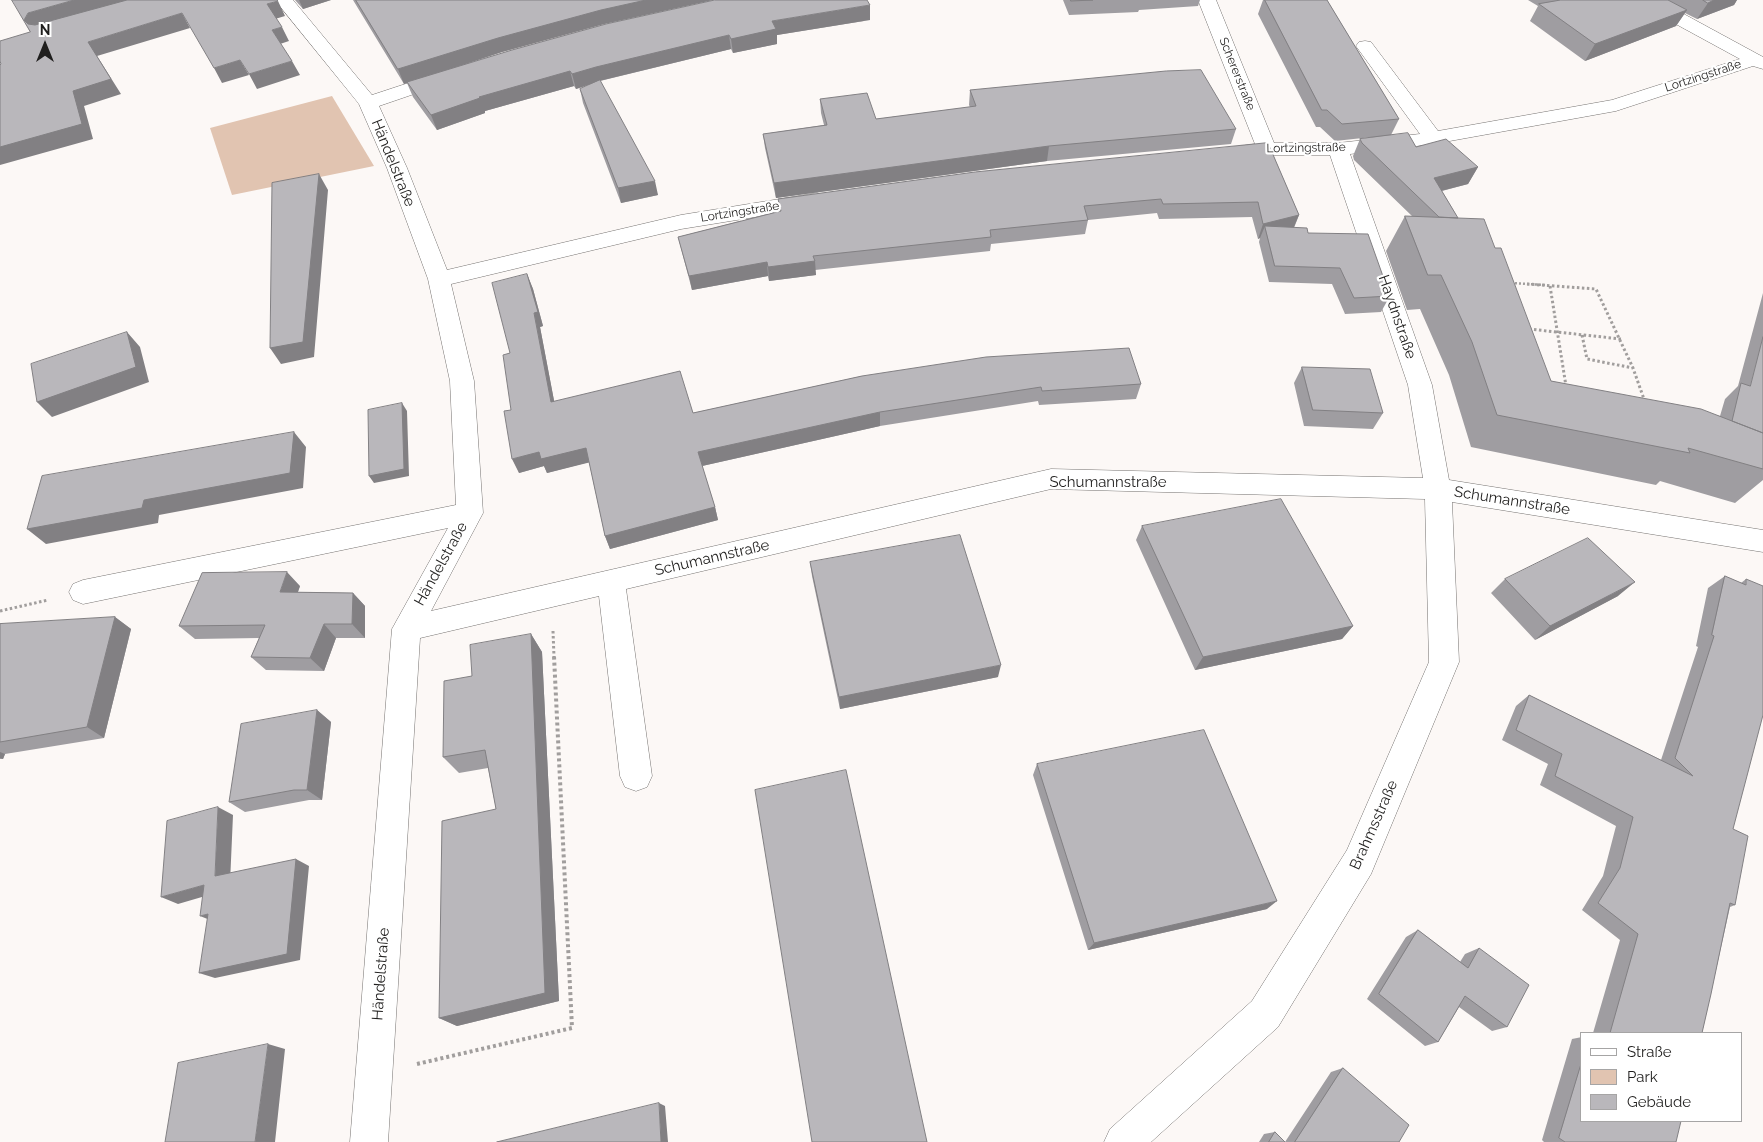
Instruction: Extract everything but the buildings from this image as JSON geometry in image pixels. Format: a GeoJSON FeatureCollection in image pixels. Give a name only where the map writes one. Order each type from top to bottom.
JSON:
{"type":"FeatureCollection","features":[{"type":"Feature","properties":{"kind":"street","name":"Händelstraße"},"geometry":{"type":"LineString","coordinates":[[284,0],[368,103],[397,168],[439,279],[462,381],[470,513],[406,629],[369,1142]]}},
{"type":"Feature","properties":{"kind":"street","name":"Schererstraße"},"geometry":{"type":"LineString","coordinates":[[1207,0],[1267,149]]}},
{"type":"Feature","properties":{"kind":"street"},"geometry":{"type":"LineString","coordinates":[[1645,0],[1759,62]]}},
{"type":"Feature","properties":{"kind":"street"},"geometry":{"type":"LineString","coordinates":[[1365,46],[1434,138]]}},
{"type":"Feature","properties":{"kind":"street","name":"Lortzingstraße"},"geometry":{"type":"LineString","coordinates":[[1219,153],[1267,149],[1338,149],[1434,138],[1616,105],[1759,62]]}},
{"type":"Feature","properties":{"kind":"street"},"geometry":{"type":"LineString","coordinates":[[368,103],[460,72]]}},
{"type":"Feature","properties":{"kind":"street","name":"Haydnstraße"},"geometry":{"type":"LineString","coordinates":[[1338,149],[1420,385],[1438,489]]}},
{"type":"Feature","properties":{"kind":"street","name":"Lortzingstraße"},"geometry":{"type":"LineString","coordinates":[[439,279],[681,222],[838,197]]}},
{"type":"Feature","properties":{"kind":"street","name":"Schumannstraße"},"geometry":{"type":"LineString","coordinates":[[406,629],[1051,479],[1438,489],[1763,541]]}},
{"type":"Feature","properties":{"kind":"street","name":"Brahmsstraße"},"geometry":{"type":"LineString","coordinates":[[1123,1142],[1265,1014],[1359,862],[1444,662],[1438,489]]}},
{"type":"Feature","properties":{"kind":"street"},"geometry":{"type":"LineString","coordinates":[[83,592],[470,513]]}},
{"type":"Feature","properties":{"kind":"street"},"geometry":{"type":"LineString","coordinates":[[611,581],[636,776]]}},
{"type":"Feature","properties":{"kind":"path"},"geometry":{"type":"LineString","coordinates":[[1505,283],[1596,289],[1634,368],[1646,405]]}},
{"type":"Feature","properties":{"kind":"path"},"geometry":{"type":"LineString","coordinates":[[1550,286],[1567,390]]}},
{"type":"Feature","properties":{"kind":"path"},"geometry":{"type":"LineString","coordinates":[[1522,328],[1621,339]]}},
{"type":"Feature","properties":{"kind":"path"},"geometry":{"type":"LineString","coordinates":[[1582,335],[1587,360],[1634,368]]}},
{"type":"Feature","properties":{"kind":"path"},"geometry":{"type":"LineString","coordinates":[[0,611],[83,592]]}},
{"type":"Feature","properties":{"kind":"path"},"geometry":{"type":"LineString","coordinates":[[374,1074],[572,1028],[551,596]]}},
{"type":"Feature","properties":{"kind":"green space"},"geometry":{"type":"Polygon","coordinates":[[[332,96],[374,166],[232,195],[210,128],[332,96]]]}}]}
